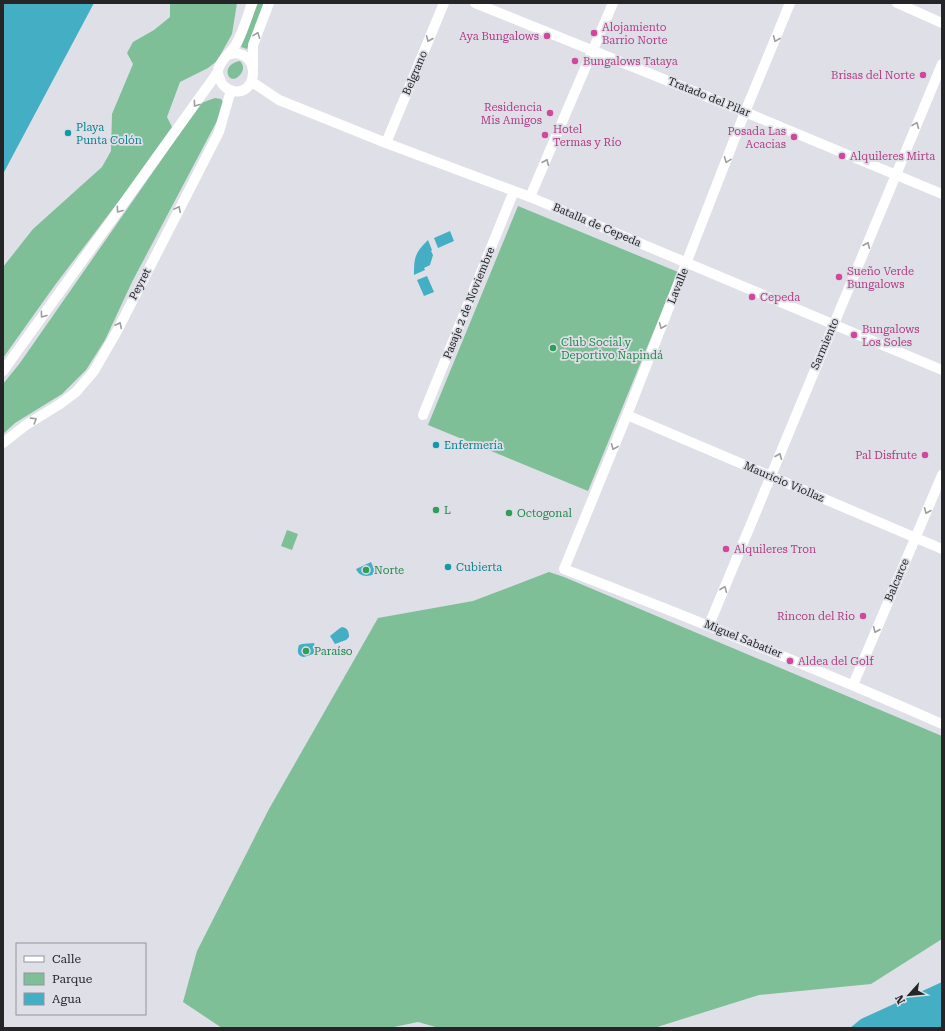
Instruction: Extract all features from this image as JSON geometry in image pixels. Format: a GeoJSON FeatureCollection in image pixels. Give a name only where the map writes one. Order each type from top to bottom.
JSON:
{"type":"FeatureCollection","features":[{"type":"Feature","properties":{"kind":"street"},"geometry":{"type":"LineString","coordinates":[[3,371],[218,72],[222,62],[230,54],[236,44],[252,3]]}},
{"type":"Feature","properties":{"kind":"street"},"geometry":{"type":"LineString","coordinates":[[218,72],[220,80],[227,88],[240,91],[248,88],[253,79],[253,45],[269,3]]}},
{"type":"Feature","properties":{"kind":"street","name":"Belgrano"},"geometry":{"type":"LineString","coordinates":[[386,143],[444,3]]}},
{"type":"Feature","properties":{"kind":"street","name":"Tratado del Pilar"},"geometry":{"type":"LineString","coordinates":[[475,3],[745,112],[942,194]]}},
{"type":"Feature","properties":{"kind":"street"},"geometry":{"type":"LineString","coordinates":[[530,197],[613,3]]}},
{"type":"Feature","properties":{"kind":"street","name":"Lavalle"},"geometry":{"type":"LineString","coordinates":[[564,569],[627,415],[745,112],[790,3]]}},
{"type":"Feature","properties":{"kind":"street"},"geometry":{"type":"LineString","coordinates":[[897,3],[942,22]]}},
{"type":"Feature","properties":{"kind":"street"},"geometry":{"type":"LineString","coordinates":[[230,54],[242,54],[249,59],[253,69]]}},
{"type":"Feature","properties":{"kind":"street","name":"Sarmiento"},"geometry":{"type":"LineString","coordinates":[[709,625],[942,64]]}},
{"type":"Feature","properties":{"kind":"street","name":"Batalla de Cepeda"},"geometry":{"type":"LineString","coordinates":[[252,82],[279,100],[386,143],[530,197],[942,370]]}},
{"type":"Feature","properties":{"kind":"street","name":"Peyret"},"geometry":{"type":"LineString","coordinates":[[3,443],[26,425],[60,404],[76,392],[94,371],[116,333],[219,132],[231,90]]}},
{"type":"Feature","properties":{"kind":"street","name":"Pasaje 2 de Noviembre"},"geometry":{"type":"LineString","coordinates":[[423,415],[514,192]]}},
{"type":"Feature","properties":{"kind":"street","name":"Mauricio Viollaz"},"geometry":{"type":"LineString","coordinates":[[627,415],[942,550]]}},
{"type":"Feature","properties":{"kind":"street","name":"Balcarce"},"geometry":{"type":"LineString","coordinates":[[853,685],[942,475]]}},
{"type":"Feature","properties":{"kind":"street","name":"Miguel Sabatier"},"geometry":{"type":"LineString","coordinates":[[564,569],[709,625],[942,724]]}},
{"type":"Feature","properties":{"kind":"green space"},"geometry":{"type":"Polygon","coordinates":[[[170,3],[237,3],[232,34],[217,61],[208,68],[180,82],[167,117],[172,127],[3,358],[3,267],[33,229],[102,167],[111,151],[112,114],[133,64],[127,53],[133,42],[154,30],[170,17],[170,3]]]}},
{"type":"Feature","properties":{"kind":"green space"},"geometry":{"type":"Polygon","coordinates":[[[258,3],[264,3],[247,49],[241,47],[258,3]]]}},
{"type":"Feature","properties":{"kind":"green space"},"geometry":{"type":"Polygon","coordinates":[[[240,61],[243,66],[242,72],[234,79],[230,78],[228,75],[229,67],[233,63],[240,61]]]}},
{"type":"Feature","properties":{"kind":"green space"},"geometry":{"type":"Polygon","coordinates":[[[215,98],[221,99],[224,103],[218,119],[132,282],[105,340],[86,370],[62,394],[15,423],[3,434],[3,384],[20,363],[201,103],[215,98]]]}},
{"type":"Feature","properties":{"kind":"green space","name":"Club Social y Deportivo Ñapindá"},"geometry":{"type":"Polygon","coordinates":[[[518,206],[678,272],[588,491],[428,425],[518,206]]]}},
{"type":"Feature","properties":{"kind":"green space"},"geometry":{"type":"Polygon","coordinates":[[[287,530],[298,534],[292,550],[281,546],[287,530]]]}},
{"type":"Feature","properties":{"kind":"green space"},"geometry":{"type":"Polygon","coordinates":[[[549,572],[942,736],[942,939],[871,984],[759,995],[654,1028],[439,1028],[418,1022],[389,1028],[222,1028],[183,1002],[197,951],[269,809],[378,618],[473,601],[549,572]]]}},
{"type":"Feature","properties":{"kind":"water"},"geometry":{"type":"Polygon","coordinates":[[[3,3],[94,3],[3,174],[3,3]]]}},
{"type":"Feature","properties":{"kind":"water"},"geometry":{"type":"Polygon","coordinates":[[[450,231],[454,241],[438,248],[434,238],[450,231]]]}},
{"type":"Feature","properties":{"kind":"water"},"geometry":{"type":"Polygon","coordinates":[[[428,240],[433,255],[430,265],[424,268],[425,270],[414,275],[416,256],[420,248],[428,240]]]}},
{"type":"Feature","properties":{"kind":"water"},"geometry":{"type":"Polygon","coordinates":[[[427,276],[434,292],[424,296],[417,280],[427,276]]]}},
{"type":"Feature","properties":{"kind":"water","name":"Norte"},"geometry":{"type":"Polygon","coordinates":[[[371,562],[376,573],[365,576],[360,574],[356,569],[371,562]]]}},
{"type":"Feature","properties":{"kind":"water","name":"Paraíso"},"geometry":{"type":"Polygon","coordinates":[[[342,627],[348,630],[349,637],[346,640],[335,644],[330,636],[342,627]]]}},
{"type":"Feature","properties":{"kind":"water","name":"Paraíso"},"geometry":{"type":"Polygon","coordinates":[[[314,643],[316,653],[304,657],[299,654],[299,645],[314,643]]]}},
{"type":"Feature","properties":{"kind":"water"},"geometry":{"type":"Polygon","coordinates":[[[942,982],[942,1028],[850,1028],[861,1019],[942,982]]]}},
{"type":"Feature","properties":{"kind":"place","name":"Alojamiento Barrio Norte"},"geometry":{"type":"Point","coordinates":[594,33]}},
{"type":"Feature","properties":{"kind":"place","name":"Aya Bungalows"},"geometry":{"type":"Point","coordinates":[547,36]}},
{"type":"Feature","properties":{"kind":"place","name":"Bungalows Tataya"},"geometry":{"type":"Point","coordinates":[575,61]}},
{"type":"Feature","properties":{"kind":"place","name":"Brisas del Norte"},"geometry":{"type":"Point","coordinates":[923,75]}},
{"type":"Feature","properties":{"kind":"place","name":"Residencia Mis Amigos"},"geometry":{"type":"Point","coordinates":[550,113]}},
{"type":"Feature","properties":{"kind":"place","name":"Playa Punta Colón"},"geometry":{"type":"Point","coordinates":[68,133]}},
{"type":"Feature","properties":{"kind":"place","name":"Hotel Termas y Río"},"geometry":{"type":"Point","coordinates":[545,135]}},
{"type":"Feature","properties":{"kind":"place","name":"Posada Las Acacias"},"geometry":{"type":"Point","coordinates":[794,137]}},
{"type":"Feature","properties":{"kind":"place","name":"Alquileres Mirta"},"geometry":{"type":"Point","coordinates":[842,156]}},
{"type":"Feature","properties":{"kind":"place","name":"Sueño Verde Bungalows"},"geometry":{"type":"Point","coordinates":[839,277]}},
{"type":"Feature","properties":{"kind":"place","name":"Cepeda"},"geometry":{"type":"Point","coordinates":[752,297]}},
{"type":"Feature","properties":{"kind":"place","name":"Bungalows Los Soles"},"geometry":{"type":"Point","coordinates":[854,335]}},
{"type":"Feature","properties":{"kind":"place","name":"Club Social y Deportivo Ñapindá"},"geometry":{"type":"Point","coordinates":[553,348]}},
{"type":"Feature","properties":{"kind":"place","name":"Enfermería"},"geometry":{"type":"Point","coordinates":[436,445]}},
{"type":"Feature","properties":{"kind":"place","name":"Pal Disfrute"},"geometry":{"type":"Point","coordinates":[925,455]}},
{"type":"Feature","properties":{"kind":"place","name":"L"},"geometry":{"type":"Point","coordinates":[436,510]}},
{"type":"Feature","properties":{"kind":"place","name":"Octogonal"},"geometry":{"type":"Point","coordinates":[509,513]}},
{"type":"Feature","properties":{"kind":"place","name":"Alquileres Tron"},"geometry":{"type":"Point","coordinates":[726,549]}},
{"type":"Feature","properties":{"kind":"place","name":"Cubierta"},"geometry":{"type":"Point","coordinates":[448,567]}},
{"type":"Feature","properties":{"kind":"place","name":"Norte"},"geometry":{"type":"Point","coordinates":[366,570]}},
{"type":"Feature","properties":{"kind":"place","name":"Rincon del Rio"},"geometry":{"type":"Point","coordinates":[863,616]}},
{"type":"Feature","properties":{"kind":"place","name":"Paraíso"},"geometry":{"type":"Point","coordinates":[306,651]}},
{"type":"Feature","properties":{"kind":"place","name":"Aldea del Golf"},"geometry":{"type":"Point","coordinates":[790,661]}}]}
